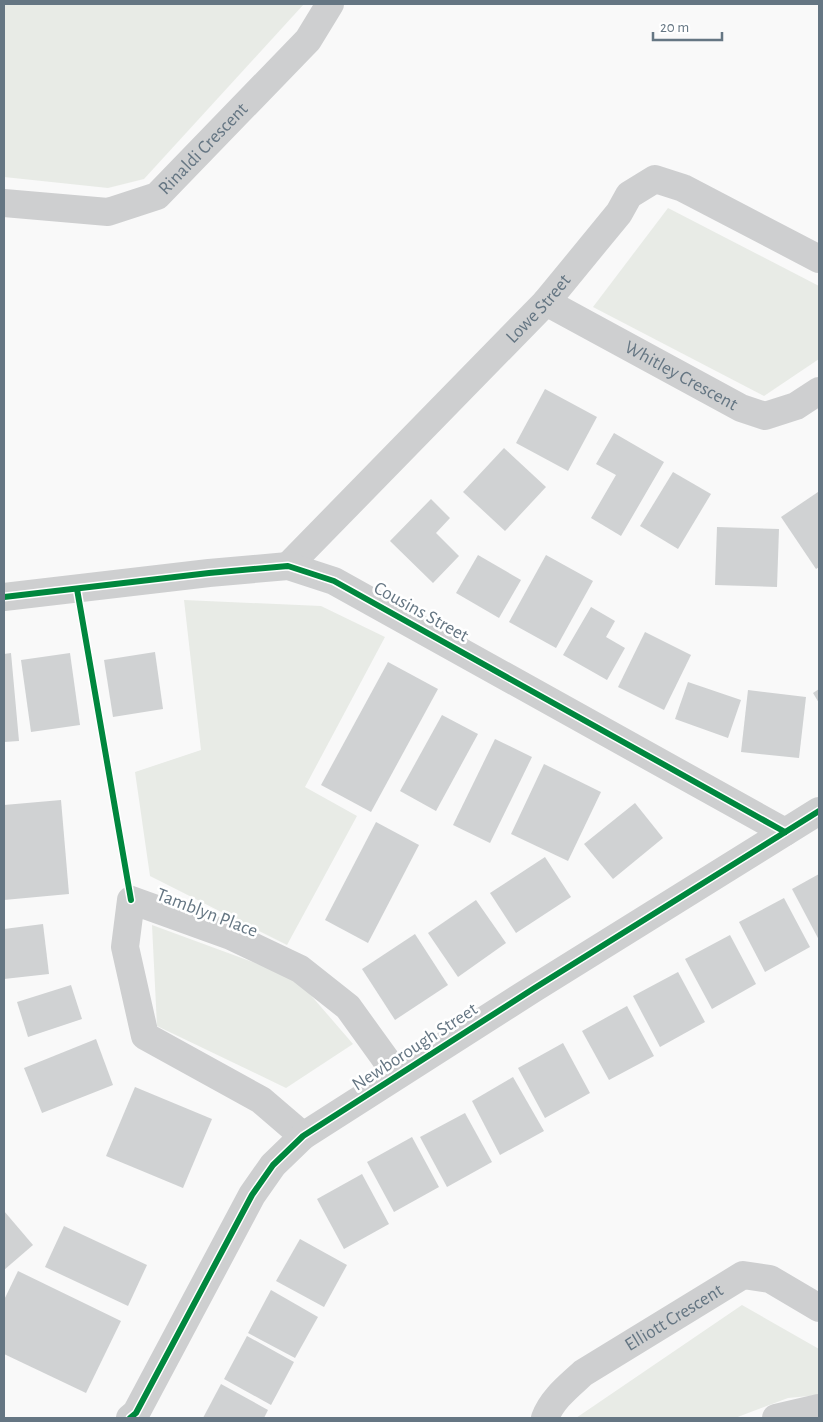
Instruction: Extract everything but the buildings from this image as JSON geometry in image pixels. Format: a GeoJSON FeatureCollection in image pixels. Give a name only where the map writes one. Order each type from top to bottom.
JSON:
{"type":"FeatureCollection","features":[{"type":"Feature","properties":{"kind":"street","name":"Rinaldi Crescent"},"geometry":{"type":"LineString","coordinates":[[4,203],[108,212],[157,196],[308,40],[330,4]]}},
{"type":"Feature","properties":{"kind":"street","name":"Lowe Street"},"geometry":{"type":"LineString","coordinates":[[288,566],[546,302],[618,213],[629,195],[655,179],[683,188],[819,259]]}},
{"type":"Feature","properties":{"kind":"street","name":"Whitley Crescent"},"geometry":{"type":"LineString","coordinates":[[546,302],[742,408],[765,416],[796,406],[819,391]]}},
{"type":"Feature","properties":{"kind":"street","name":"Cousins Street"},"geometry":{"type":"LineString","coordinates":[[4,597],[210,573],[288,566],[334,581],[784,832]]}},
{"type":"Feature","properties":{"kind":"street","name":"Newborough Street"},"geometry":{"type":"LineString","coordinates":[[134,1416],[252,1195],[274,1165],[303,1136],[819,810]]}},
{"type":"Feature","properties":{"kind":"street","name":"Tamblyn Place"},"geometry":{"type":"LineString","coordinates":[[303,1136],[261,1100],[145,1036],[125,947],[131,900],[231,936],[300,969],[348,1007],[398,1075]]}},
{"type":"Feature","properties":{"kind":"street","name":"Elliott Crescent"},"geometry":{"type":"LineString","coordinates":[[546,1418],[547,1412],[561,1392],[583,1373],[743,1274],[770,1279],[819,1308]]}},
{"type":"Feature","properties":{"kind":"street"},"geometry":{"type":"LineString","coordinates":[[776,1418],[819,1408]]}},
{"type":"Feature","properties":{"kind":"shaded area"},"geometry":{"type":"Polygon","coordinates":[[[4,4],[304,4],[144,179],[108,188],[4,177],[4,4]]]}},
{"type":"Feature","properties":{"kind":"shaded area"},"geometry":{"type":"Polygon","coordinates":[[[668,208],[819,286],[819,359],[764,396],[593,307],[668,208]]]}},
{"type":"Feature","properties":{"kind":"shaded area"},"geometry":{"type":"Polygon","coordinates":[[[184,600],[321,606],[385,637],[305,787],[357,816],[287,945],[150,876],[135,772],[201,750],[184,600]]]}},
{"type":"Feature","properties":{"kind":"shaded area"},"geometry":{"type":"Polygon","coordinates":[[[152,925],[296,978],[353,1044],[286,1088],[157,1026],[152,925]]]}},
{"type":"Feature","properties":{"kind":"shaded area"},"geometry":{"type":"Polygon","coordinates":[[[742,1305],[819,1349],[819,1395],[788,1398],[735,1418],[576,1418],[742,1305]]]}},
{"type":"Feature","properties":{"kind":"cycle path"},"geometry":{"type":"LineString","coordinates":[[4,597],[209,573],[288,566],[334,581],[785,832]]}},
{"type":"Feature","properties":{"kind":"cycle path"},"geometry":{"type":"LineString","coordinates":[[77,589],[131,900]]}},
{"type":"Feature","properties":{"kind":"cycle path"},"geometry":{"type":"LineString","coordinates":[[130,1418],[136,1413],[252,1195],[273,1165],[303,1136],[533,989],[819,811]]}}]}
